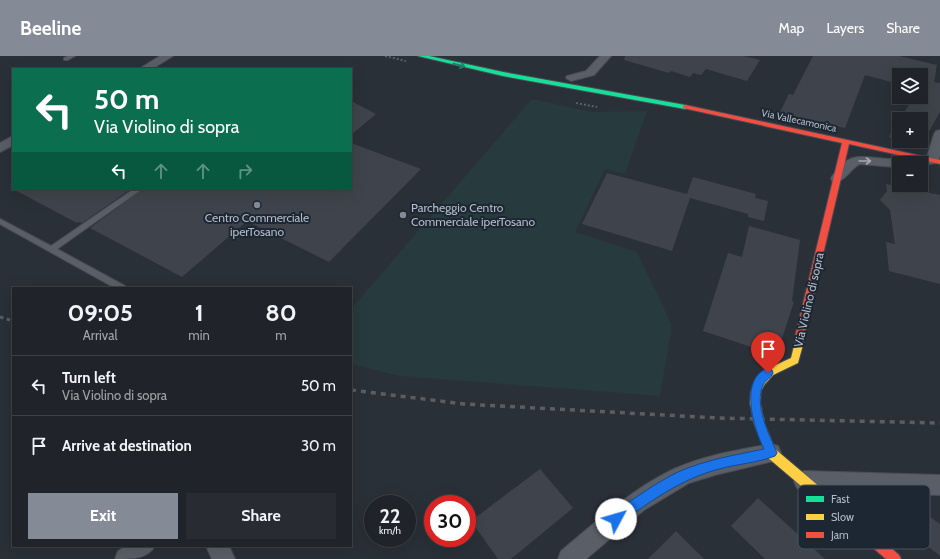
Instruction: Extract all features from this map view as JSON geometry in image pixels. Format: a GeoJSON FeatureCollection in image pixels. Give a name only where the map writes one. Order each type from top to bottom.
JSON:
{"type":"FeatureCollection","features":[{"type":"Feature","properties":{"kind":"main road","name":"Via Vallecamonica"},"geometry":{"type":"LineString","coordinates":[[421,56],[518,77],[654,100]]}},
{"type":"Feature","properties":{"kind":"main road","name":"Via Vallecamonica"},"geometry":{"type":"LineString","coordinates":[[540,71],[654,100],[937,161]]}},
{"type":"Feature","properties":{"kind":"main road","name":"Via Violino di sopra"},"geometry":{"type":"LineString","coordinates":[[771,453],[764,438],[756,409],[756,392],[760,380],[768,373],[795,360],[846,142]]}},
{"type":"Feature","properties":{"kind":"main road"},"geometry":{"type":"LineString","coordinates":[[771,453],[809,485]]}},
{"type":"Feature","properties":{"kind":"main road"},"geometry":{"type":"LineString","coordinates":[[883,549],[895,559]]}},
{"type":"Feature","properties":{"kind":"street"},"geometry":{"type":"LineString","coordinates":[[146,68],[167,56]]}},
{"type":"Feature","properties":{"kind":"street"},"geometry":{"type":"LineString","coordinates":[[571,78],[590,73],[606,56]]}},
{"type":"Feature","properties":{"kind":"street"},"geometry":{"type":"LineString","coordinates":[[937,161],[937,141],[940,134]]}},
{"type":"Feature","properties":{"kind":"street"},"geometry":{"type":"LineString","coordinates":[[0,148],[12,141]]}},
{"type":"Feature","properties":{"kind":"street"},"geometry":{"type":"LineString","coordinates":[[837,178],[854,162],[866,160],[892,164]]}},
{"type":"Feature","properties":{"kind":"street"},"geometry":{"type":"LineString","coordinates":[[569,559],[628,509],[652,492],[683,476],[718,464],[771,453]]}},
{"type":"Feature","properties":{"kind":"street"},"geometry":{"type":"LineString","coordinates":[[804,481],[940,485]]}},
{"type":"Feature","properties":{"kind":"street"},"geometry":{"type":"LineString","coordinates":[[126,559],[143,547]]}},
{"type":"Feature","properties":{"kind":"street"},"geometry":{"type":"LineString","coordinates":[[218,547],[224,559]]}},
{"type":"Feature","properties":{"kind":"lane"},"geometry":{"type":"LineString","coordinates":[[66,59],[72,56]]}},
{"type":"Feature","properties":{"kind":"lane"},"geometry":{"type":"LineString","coordinates":[[51,249],[138,190]]}},
{"type":"Feature","properties":{"kind":"lane"},"geometry":{"type":"LineString","coordinates":[[0,221],[120,287]]}},
{"type":"Feature","properties":{"kind":"green space"},"geometry":{"type":"Polygon","coordinates":[[[532,99],[592,112],[647,111],[625,174],[605,169],[575,232],[637,252],[672,325],[660,396],[400,376],[352,364],[352,308],[532,99]]]}},
{"type":"Feature","properties":{"kind":"building"},"geometry":{"type":"Polygon","coordinates":[[[625,56],[744,56],[760,60],[747,81],[706,69],[701,75],[693,73],[690,77],[671,71],[669,73],[624,60],[625,56]]]}},
{"type":"Feature","properties":{"kind":"building"},"geometry":{"type":"Polygon","coordinates":[[[813,56],[899,56],[937,65],[934,82],[940,83],[940,112],[928,133],[928,112],[904,112],[910,104],[928,104],[928,68],[892,68],[892,82],[865,75],[845,128],[779,114],[789,94],[793,95],[813,56]]]}},
{"type":"Feature","properties":{"kind":"building"},"geometry":{"type":"Polygon","coordinates":[[[352,102],[376,114],[352,134],[352,102]]]}},
{"type":"Feature","properties":{"kind":"building","name":"Parcheggio Centro Commerciale iperTosano"},"geometry":{"type":"Polygon","coordinates":[[[352,143],[421,169],[329,262],[247,221],[182,277],[90,228],[142,190],[352,190],[352,143]]]}},
{"type":"Feature","properties":{"kind":"building"},"geometry":{"type":"Polygon","coordinates":[[[607,173],[687,194],[693,177],[756,194],[755,198],[768,201],[764,221],[748,217],[748,214],[690,198],[672,251],[582,224],[607,173]]]}},
{"type":"Feature","properties":{"kind":"building"},"geometry":{"type":"Polygon","coordinates":[[[886,184],[892,185],[892,192],[925,192],[940,195],[940,284],[889,271],[886,242],[895,244],[890,210],[880,200],[887,191],[886,184]]]}},
{"type":"Feature","properties":{"kind":"building"},"geometry":{"type":"Polygon","coordinates":[[[15,190],[130,190],[82,223],[77,223],[15,190]]]}},
{"type":"Feature","properties":{"kind":"building"},"geometry":{"type":"Polygon","coordinates":[[[749,226],[800,240],[792,301],[794,302],[778,350],[769,353],[703,331],[728,253],[742,257],[749,226]]]}},
{"type":"Feature","properties":{"kind":"building"},"geometry":{"type":"Polygon","coordinates":[[[540,469],[573,508],[511,559],[498,559],[476,528],[476,517],[540,469]]]}},
{"type":"Feature","properties":{"kind":"building"},"geometry":{"type":"Polygon","coordinates":[[[758,498],[798,534],[798,549],[814,549],[825,559],[765,559],[731,526],[758,498]]]}},
{"type":"Feature","properties":{"kind":"building"},"geometry":{"type":"Polygon","coordinates":[[[930,517],[940,524],[940,556],[930,548],[930,517]]]}},
{"type":"Feature","properties":{"kind":"building"},"geometry":{"type":"Polygon","coordinates":[[[676,531],[704,559],[648,559],[676,531]]]}},
{"type":"Feature","properties":{"kind":"railway"},"geometry":{"type":"LineString","coordinates":[[0,317],[12,321]]}},
{"type":"Feature","properties":{"kind":"railway"},"geometry":{"type":"LineString","coordinates":[[352,390],[464,404],[718,418],[940,423]]}},
{"type":"Feature","properties":{"kind":"traffic: fast"},"geometry":{"type":"LineString","coordinates":[[421,56],[503,74],[685,107]]}},
{"type":"Feature","properties":{"kind":"traffic: slow"},"geometry":{"type":"LineString","coordinates":[[799,341],[795,360],[770,372],[760,382],[756,391],[755,402],[759,423],[771,453],[809,485]]}},
{"type":"Feature","properties":{"kind":"traffic: jam"},"geometry":{"type":"LineString","coordinates":[[685,107],[940,162]]}},
{"type":"Feature","properties":{"kind":"traffic: jam"},"geometry":{"type":"LineString","coordinates":[[799,341],[846,142]]}},
{"type":"Feature","properties":{"kind":"traffic: jam"},"geometry":{"type":"LineString","coordinates":[[883,549],[895,559]]}},
{"type":"Feature","properties":{"kind":"place","name":"Centro Commerciale iperTosano"},"geometry":{"type":"Point","coordinates":[257,205]}},
{"type":"Feature","properties":{"kind":"place","name":"Parcheggio Centro Commerciale iperTosano"},"geometry":{"type":"Point","coordinates":[403,215]}},
{"type":"Feature","properties":{"kind":"route"},"geometry":{"type":"LineString","coordinates":[[616,519],[652,492],[683,476],[718,464],[771,453],[764,438],[756,409],[756,392],[760,380],[768,373]]}}]}
